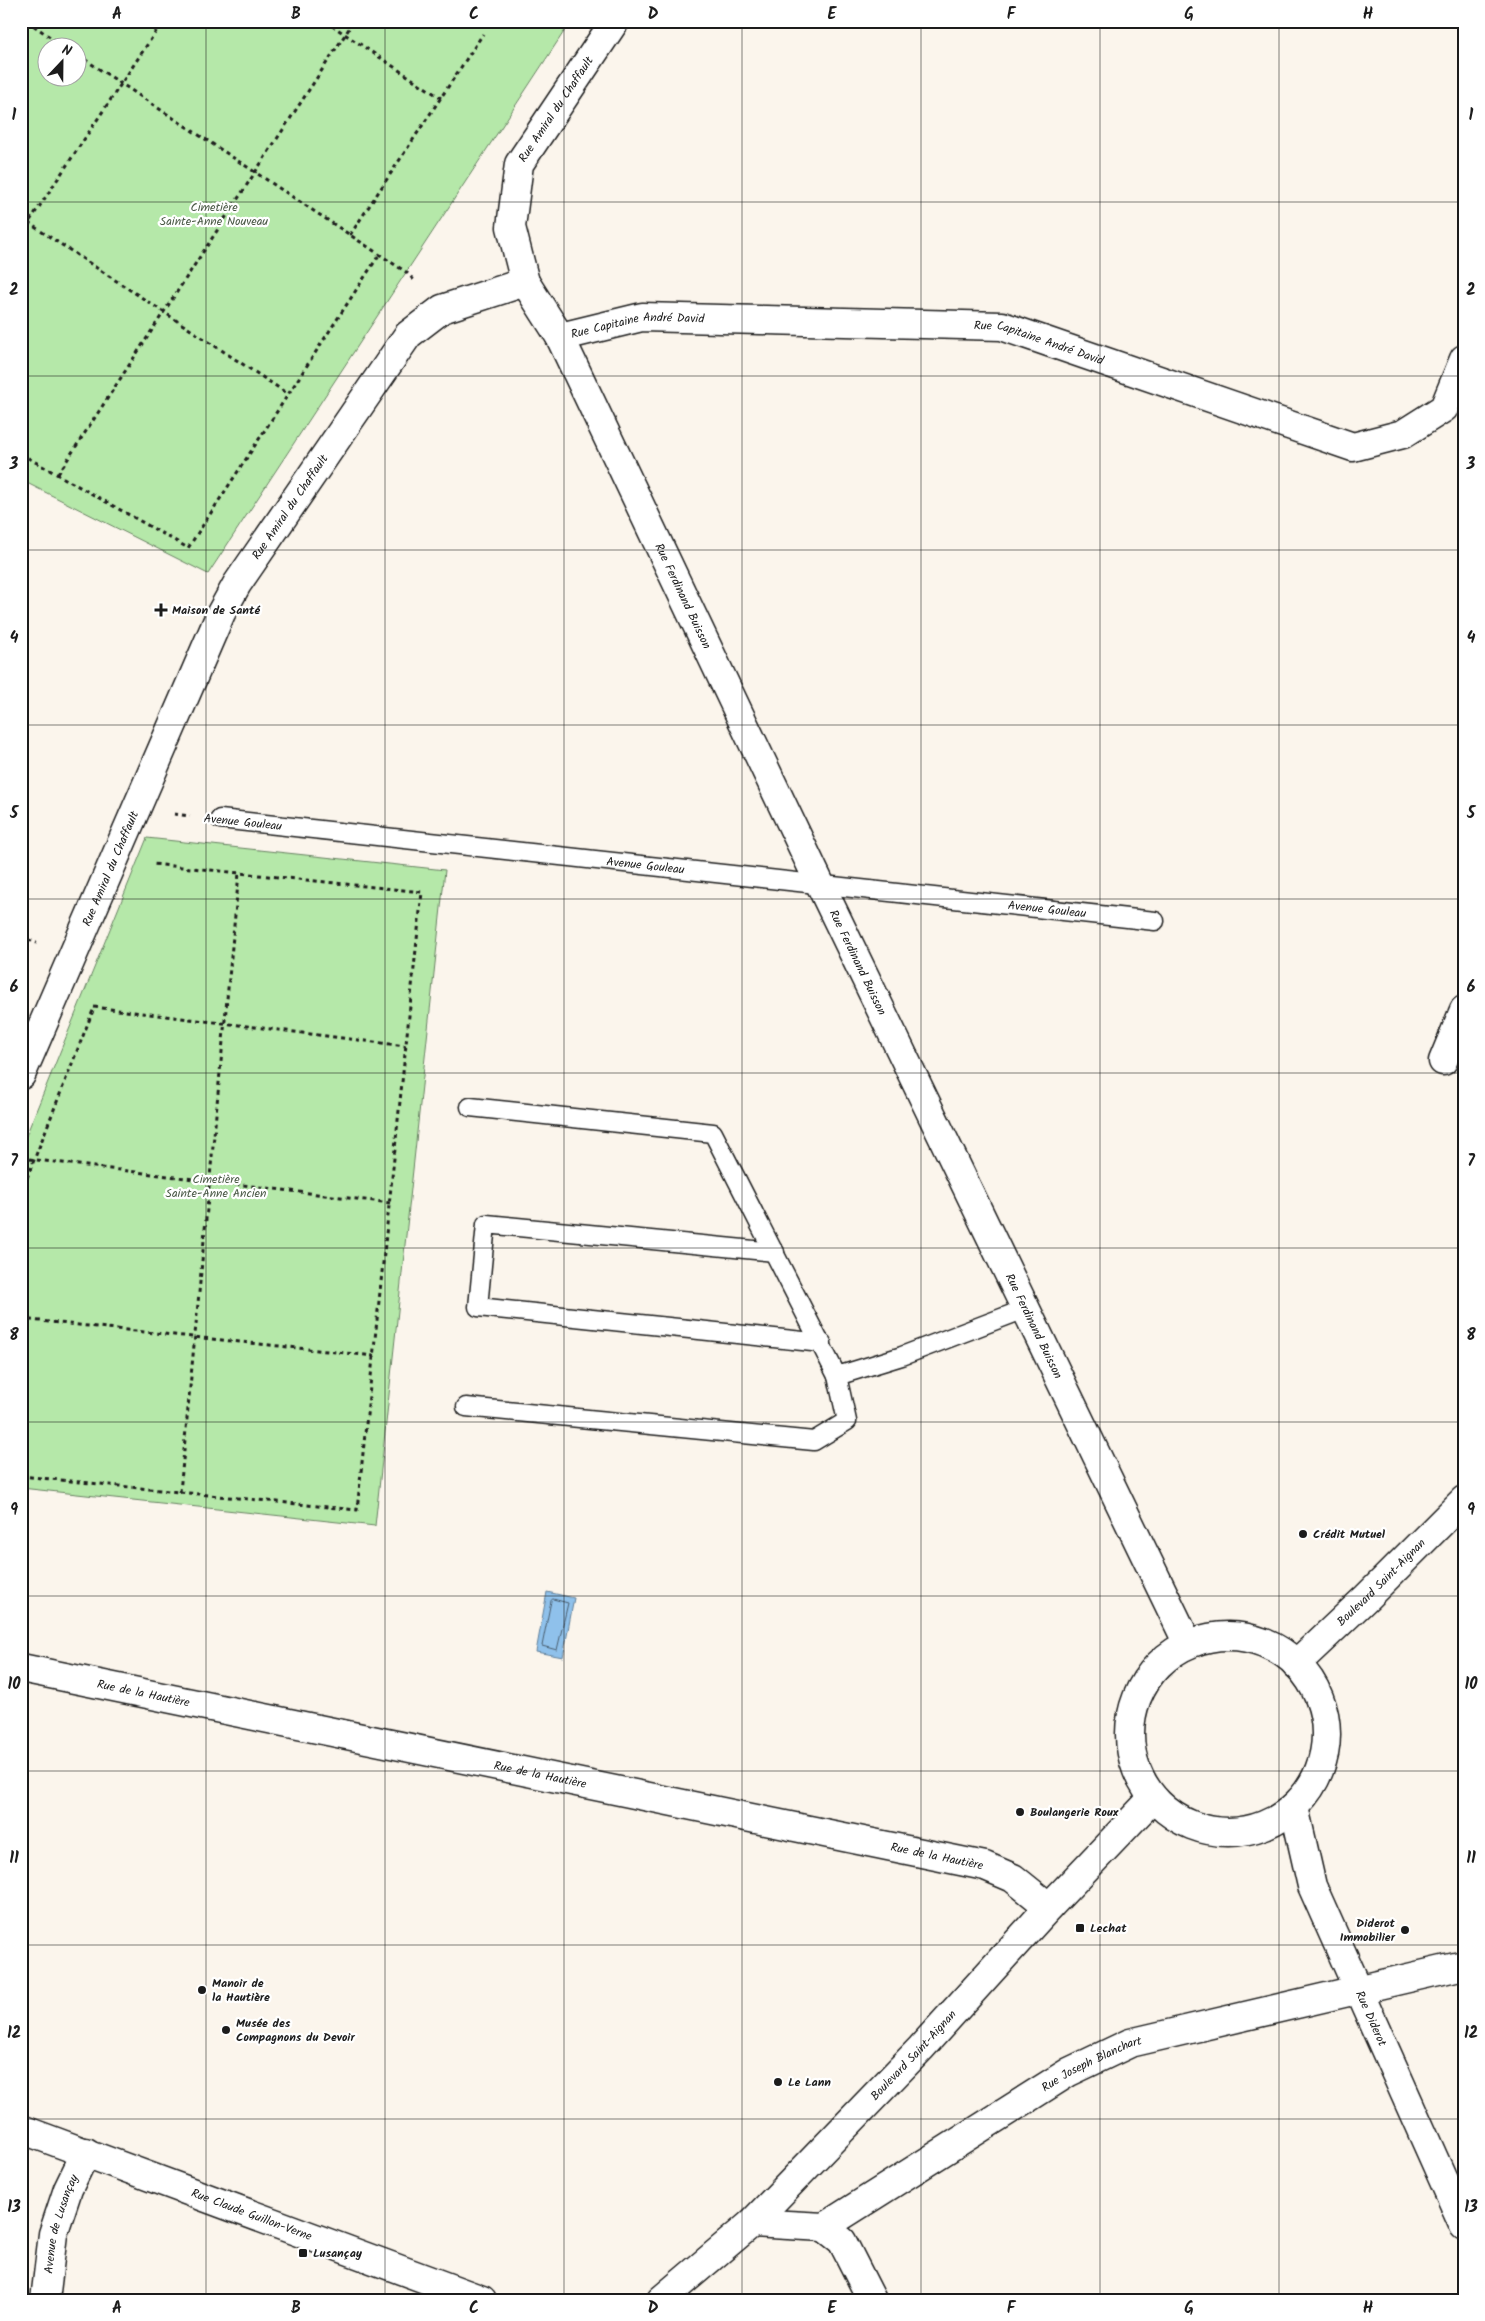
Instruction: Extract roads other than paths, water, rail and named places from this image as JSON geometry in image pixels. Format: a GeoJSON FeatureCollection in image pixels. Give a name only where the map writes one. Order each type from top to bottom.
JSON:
{"type":"FeatureCollection","features":[{"type":"Feature","properties":{"kind":"street","name":"Rue Amiral du Chaffault"},"geometry":{"type":"LineString","coordinates":[[21,1075],[221,613],[237,584],[408,335],[442,309],[525,282],[511,227],[518,164],[615,21]]}},
{"type":"Feature","properties":{"kind":"street","name":"Rue Ferdinand Buisson"},"geometry":{"type":"LineString","coordinates":[[525,282],[560,337],[820,884],[1188,1644]]}},
{"type":"Feature","properties":{"kind":"street","name":"Rue Capitaine André David"},"geometry":{"type":"LineString","coordinates":[[560,337],[642,317],[1002,326],[1352,447],[1403,434],[1444,408],[1464,359]]}},
{"type":"Feature","properties":{"kind":"street"},"geometry":{"type":"LineString","coordinates":[[1443,1061],[1464,1010]]}},
{"type":"Feature","properties":{"kind":"street","name":"Boulevard Saint-Aignan"},"geometry":{"type":"LineString","coordinates":[[1296,1664],[1367,1597],[1464,1500]]}},
{"type":"Feature","properties":{"kind":"street"},"geometry":{"type":"LineString","coordinates":[[1211,1636],[1247,1637],[1275,1647],[1296,1664],[1307,1675],[1318,1694],[1326,1722],[1327,1734],[1325,1750],[1318,1773],[1294,1807],[1269,1823],[1240,1831],[1224,1832],[1187,1823],[1163,1808],[1143,1784],[1132,1757],[1130,1743],[1130,1718],[1138,1694],[1152,1671],[1165,1658],[1188,1644],[1211,1636]]}},
{"type":"Feature","properties":{"kind":"street","name":"Rue de la Hautière"},"geometry":{"type":"LineString","coordinates":[[21,1668],[985,1866],[1013,1878],[1049,1907]]}},
{"type":"Feature","properties":{"kind":"street","name":"Boulevard Saint-Aignan"},"geometry":{"type":"LineString","coordinates":[[661,2300],[752,2223],[921,2048],[1049,1907],[1153,1798]]}},
{"type":"Feature","properties":{"kind":"street","name":"Rue Diderot"},"geometry":{"type":"LineString","coordinates":[[1294,1807],[1312,1886],[1464,2226]]}},
{"type":"Feature","properties":{"kind":"street","name":"Rue Joseph Blanchart"},"geometry":{"type":"LineString","coordinates":[[824,2227],[1069,2072],[1130,2043],[1464,1965]]}},
{"type":"Feature","properties":{"kind":"street","name":"Rue Claude Guillon-Verne"},"geometry":{"type":"LineString","coordinates":[[21,2129],[482,2300]]}},
{"type":"Feature","properties":{"kind":"street","name":"Avenue de Lusançay"},"geometry":{"type":"LineString","coordinates":[[45,2300],[53,2234],[68,2189],[86,2152]]}},
{"type":"Feature","properties":{"kind":"street"},"geometry":{"type":"LineString","coordinates":[[752,2223],[824,2227],[842,2241],[872,2300]]}},
{"type":"Feature","properties":{"kind":"lane","name":"Avenue Gouleau"},"geometry":{"type":"LineString","coordinates":[[220,819],[1155,921]]}},
{"type":"Feature","properties":{"kind":"lane"},"geometry":{"type":"LineString","coordinates":[[466,1407],[814,1441],[846,1421],[837,1376],[822,1343],[713,1134],[470,1107]]}},
{"type":"Feature","properties":{"kind":"lane"},"geometry":{"type":"LineString","coordinates":[[775,1252],[486,1224],[478,1307],[822,1343]]}},
{"type":"Feature","properties":{"kind":"lane"},"geometry":{"type":"LineString","coordinates":[[837,1376],[902,1356],[1025,1309]]}},
{"type":"Feature","properties":{"kind":"water"},"geometry":{"type":"Polygon","coordinates":[[[547,1592],[574,1598],[563,1657],[536,1652],[547,1592]]]}},
{"type":"Feature","properties":{"kind":"place","name":"Maison de Santé"},"geometry":{"type":"Point","coordinates":[161,610]}},
{"type":"Feature","properties":{"kind":"place","name":"Crédit Mutuel"},"geometry":{"type":"Point","coordinates":[1303,1534]}},
{"type":"Feature","properties":{"kind":"place","name":"Boulangerie Roux"},"geometry":{"type":"Point","coordinates":[1020,1812]}},
{"type":"Feature","properties":{"kind":"place","name":"Lechat"},"geometry":{"type":"Point","coordinates":[1080,1928]}},
{"type":"Feature","properties":{"kind":"place","name":"Diderot Immobilier"},"geometry":{"type":"Point","coordinates":[1405,1930]}},
{"type":"Feature","properties":{"kind":"place","name":"Manoir de la Hautière"},"geometry":{"type":"Point","coordinates":[202,1990]}},
{"type":"Feature","properties":{"kind":"place","name":"Musée des Compagnons du Devoir"},"geometry":{"type":"Point","coordinates":[226,2030]}},
{"type":"Feature","properties":{"kind":"place","name":"Le Lann"},"geometry":{"type":"Point","coordinates":[778,2082]}},
{"type":"Feature","properties":{"kind":"place","name":"Lusançay"},"geometry":{"type":"Point","coordinates":[303,2253]}},
{"type":"Feature","properties":{"kind":"park label","name":"Cimetière Sainte-Anne Nouveau"},"geometry":{"type":"Point","coordinates":[214,214]}},
{"type":"Feature","properties":{"kind":"park label","name":"Cimetière Sainte-Anne Ancien"},"geometry":{"type":"Point","coordinates":[216,1186]}}]}
